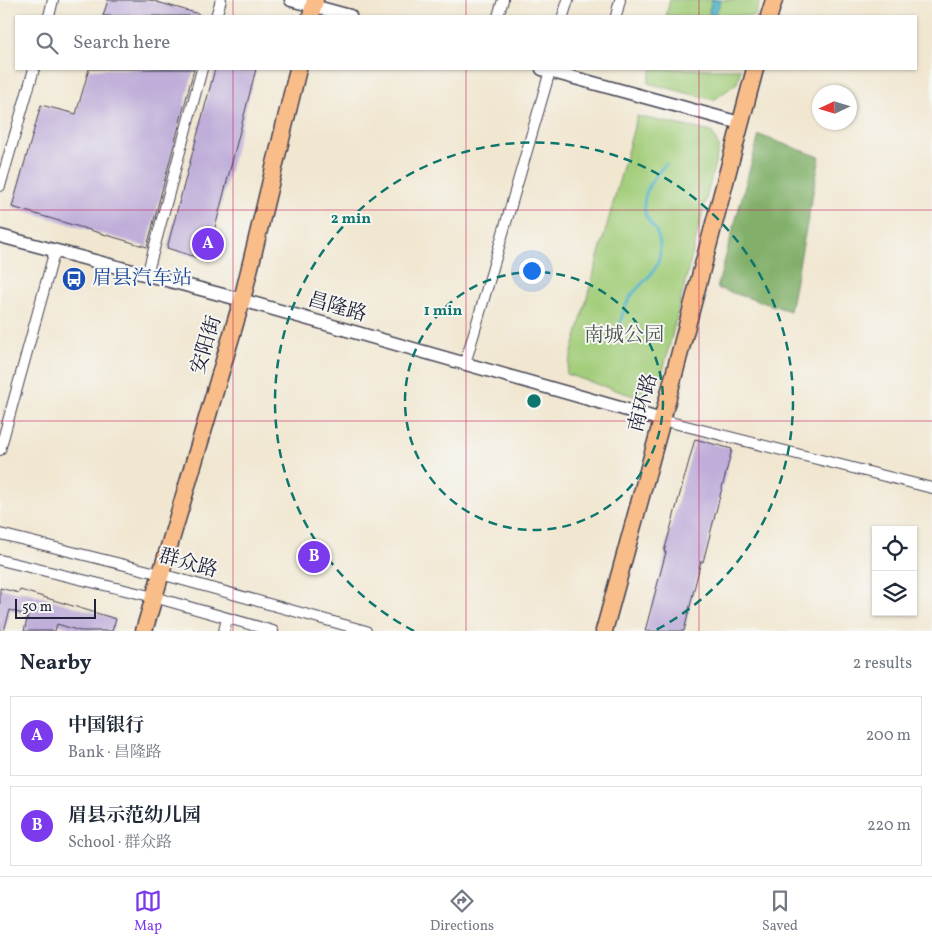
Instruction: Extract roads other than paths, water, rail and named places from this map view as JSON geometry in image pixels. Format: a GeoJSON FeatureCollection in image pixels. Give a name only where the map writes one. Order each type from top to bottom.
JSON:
{"type":"FeatureCollection","features":[{"type":"Feature","properties":{"kind":"main road"},"geometry":{"type":"LineString","coordinates":[[769,15],[774,0]]}},
{"type":"Feature","properties":{"kind":"main road","name":"安阳街"},"geometry":{"type":"LineString","coordinates":[[144,631],[242,300],[298,70]]}},
{"type":"Feature","properties":{"kind":"main road","name":"南环路"},"geometry":{"type":"LineString","coordinates":[[604,631],[755,70]]}},
{"type":"Feature","properties":{"kind":"street"},"geometry":{"type":"LineString","coordinates":[[49,15],[53,0]]}},
{"type":"Feature","properties":{"kind":"street"},"geometry":{"type":"LineString","coordinates":[[216,15],[220,0]]}},
{"type":"Feature","properties":{"kind":"street"},"geometry":{"type":"LineString","coordinates":[[291,0],[346,15]]}},
{"type":"Feature","properties":{"kind":"street"},"geometry":{"type":"LineString","coordinates":[[498,15],[503,0]]}},
{"type":"Feature","properties":{"kind":"street"},"geometry":{"type":"LineString","coordinates":[[563,15],[568,0]]}},
{"type":"Feature","properties":{"kind":"street"},"geometry":{"type":"LineString","coordinates":[[616,15],[620,0]]}},
{"type":"Feature","properties":{"kind":"street"},"geometry":{"type":"LineString","coordinates":[[0,186],[34,70]]}},
{"type":"Feature","properties":{"kind":"street"},"geometry":{"type":"LineString","coordinates":[[147,275],[202,70]]}},
{"type":"Feature","properties":{"kind":"street"},"geometry":{"type":"LineString","coordinates":[[465,364],[546,70],[740,123]]}},
{"type":"Feature","properties":{"kind":"street","name":"昌隆路"},"geometry":{"type":"LineString","coordinates":[[0,236],[242,300],[662,420]]}},
{"type":"Feature","properties":{"kind":"street"},"geometry":{"type":"LineString","coordinates":[[0,450],[55,250]]}},
{"type":"Feature","properties":{"kind":"street"},"geometry":{"type":"LineString","coordinates":[[662,420],[932,488]]}},
{"type":"Feature","properties":{"kind":"street","name":"群众路"},"geometry":{"type":"LineString","coordinates":[[0,534],[161,574],[366,631]]}},
{"type":"Feature","properties":{"kind":"street","name":"群众路"},"geometry":{"type":"LineString","coordinates":[[0,560],[154,597],[273,631]]}},
{"type":"Feature","properties":{"kind":"street"},"geometry":{"type":"LineString","coordinates":[[224,631],[227,619]]}},
{"type":"Feature","properties":{"kind":"water"},"geometry":{"type":"Polygon","coordinates":[[[712,0],[721,0],[715,15],[710,15],[709,10],[712,0]]]}},
{"type":"Feature","properties":{"kind":"waterway"},"geometry":{"type":"LineString","coordinates":[[620,324],[623,311],[629,299],[654,270],[659,259],[659,239],[657,232],[646,216],[644,201],[648,187],[666,164]]}},
{"type":"Feature","properties":{"kind":"place","name":"中国银行"},"geometry":{"type":"Point","coordinates":[208,244]}},
{"type":"Feature","properties":{"kind":"place","name":"眉县汽车站"},"geometry":{"type":"Point","coordinates":[74,279]}},
{"type":"Feature","properties":{"kind":"place","name":"眉县示范幼儿园"},"geometry":{"type":"Point","coordinates":[314,557]}},
{"type":"Feature","properties":{"kind":"park label","name":"南城公园"},"geometry":{"type":"Point","coordinates":[624,336]}}]}
